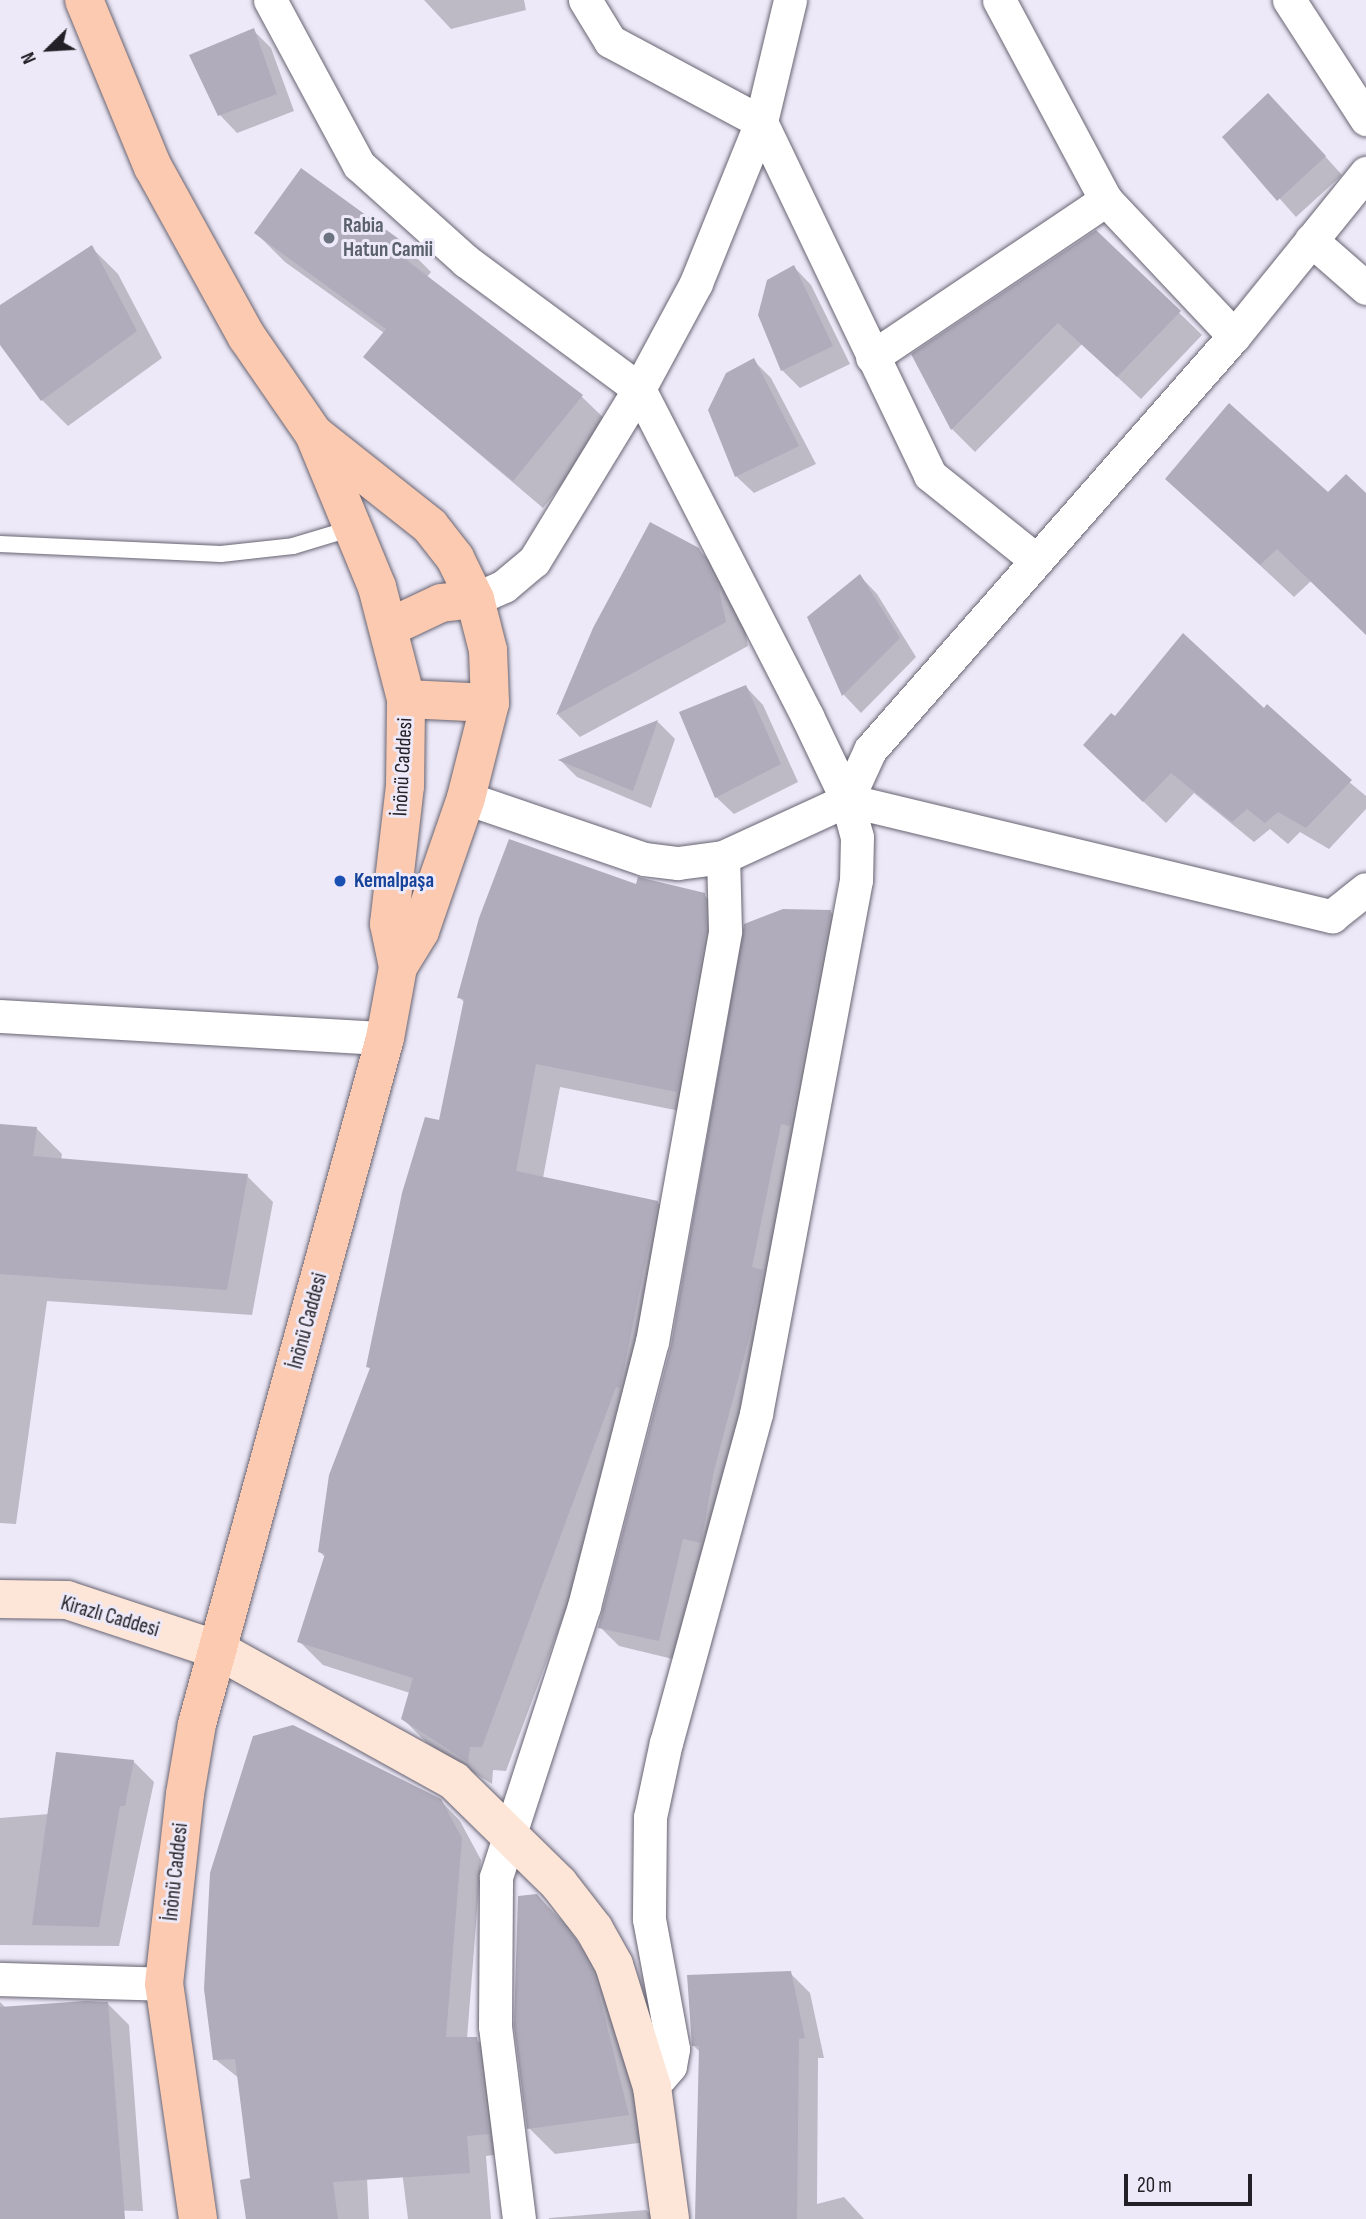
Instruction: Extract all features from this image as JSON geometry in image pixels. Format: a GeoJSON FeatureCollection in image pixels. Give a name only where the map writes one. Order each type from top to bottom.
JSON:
{"type":"FeatureCollection","features":[{"type":"Feature","properties":{"kind":"main road"},"geometry":{"type":"LineString","coordinates":[[84,0],[153,167],[247,337],[314,434],[430,526],[455,558],[475,599],[488,650],[491,703],[466,798],[420,931],[398,967]]}},
{"type":"Feature","properties":{"kind":"main road","name":"İnönü Caddesi"},"geometry":{"type":"LineString","coordinates":[[198,2219],[164,1984],[185,1794],[197,1724],[385,1038],[398,967],[389,925],[405,786],[405,699],[390,627],[314,434]]}},
{"type":"Feature","properties":{"kind":"main road"},"geometry":{"type":"LineString","coordinates":[[390,627],[441,603],[475,599]]}},
{"type":"Feature","properties":{"kind":"main road"},"geometry":{"type":"LineString","coordinates":[[405,699],[491,703]]}},
{"type":"Feature","properties":{"kind":"street"},"geometry":{"type":"LineString","coordinates":[[271,0],[359,165],[466,261],[639,389],[847,800],[857,837],[856,880],[756,1414],[666,1742],[650,1817],[649,1919],[673,2049],[670,2066],[652,2087]]}},
{"type":"Feature","properties":{"kind":"street"},"geometry":{"type":"LineString","coordinates":[[585,0],[610,41],[761,122],[929,475],[1035,559]]}},
{"type":"Feature","properties":{"kind":"street"},"geometry":{"type":"LineString","coordinates":[[475,599],[504,586],[534,561],[639,389],[696,283],[761,122],[790,0]]}},
{"type":"Feature","properties":{"kind":"street"},"geometry":{"type":"LineString","coordinates":[[999,0],[1106,200],[1234,336]]}},
{"type":"Feature","properties":{"kind":"street"},"geometry":{"type":"LineString","coordinates":[[1289,0],[1366,119]]}},
{"type":"Feature","properties":{"kind":"street"},"geometry":{"type":"LineString","coordinates":[[847,800],[870,750],[1035,559],[1234,336],[1366,173]]}},
{"type":"Feature","properties":{"kind":"street"},"geometry":{"type":"LineString","coordinates":[[872,357],[1106,200]]}},
{"type":"Feature","properties":{"kind":"street"},"geometry":{"type":"LineString","coordinates":[[1311,240],[1366,288]]}},
{"type":"Feature","properties":{"kind":"street"},"geometry":{"type":"LineString","coordinates":[[466,798],[644,859],[678,863],[723,857],[847,800],[1332,916],[1366,888]]}},
{"type":"Feature","properties":{"kind":"street"},"geometry":{"type":"LineString","coordinates":[[519,2219],[495,2026],[496,1877],[584,1606],[652,1342],[723,943],[727,903],[723,857]]}},
{"type":"Feature","properties":{"kind":"street"},"geometry":{"type":"LineString","coordinates":[[0,1016],[385,1038]]}},
{"type":"Feature","properties":{"kind":"street","name":"Kirazlı Caddesi"},"geometry":{"type":"LineString","coordinates":[[0,1599],[67,1600],[218,1650],[454,1782],[559,1884],[594,1929],[614,1965],[652,2087],[670,2219]]}},
{"type":"Feature","properties":{"kind":"street"},"geometry":{"type":"LineString","coordinates":[[0,1979],[164,1984]]}},
{"type":"Feature","properties":{"kind":"lane"},"geometry":{"type":"LineString","coordinates":[[0,544],[221,554],[293,546],[353,528]]}},
{"type":"Feature","properties":{"kind":"building"},"geometry":{"type":"Polygon","coordinates":[[[254,28],[277,94],[218,116],[189,55],[254,28]]]}},
{"type":"Feature","properties":{"kind":"building"},"geometry":{"type":"Polygon","coordinates":[[[1268,93],[1326,156],[1277,201],[1222,137],[1268,93]]]}},
{"type":"Feature","properties":{"kind":"building"},"geometry":{"type":"Polygon","coordinates":[[[301,168],[403,242],[396,252],[583,395],[513,481],[363,357],[386,329],[254,233],[301,168]]]}},
{"type":"Feature","properties":{"kind":"building"},"geometry":{"type":"Polygon","coordinates":[[[1096,230],[1181,311],[1117,377],[1058,323],[951,430],[911,354],[1096,230]]]}},
{"type":"Feature","properties":{"kind":"building"},"geometry":{"type":"Polygon","coordinates":[[[92,245],[137,331],[41,401],[0,345],[0,305],[92,245]]]}},
{"type":"Feature","properties":{"kind":"building"},"geometry":{"type":"Polygon","coordinates":[[[794,265],[833,346],[781,371],[758,315],[767,280],[794,265]]]}},
{"type":"Feature","properties":{"kind":"building"},"geometry":{"type":"Polygon","coordinates":[[[754,358],[799,446],[735,477],[708,410],[726,373],[754,358]]]}},
{"type":"Feature","properties":{"kind":"building"},"geometry":{"type":"Polygon","coordinates":[[[1229,403],[1328,492],[1346,474],[1366,493],[1366,635],[1277,549],[1260,565],[1165,479],[1229,403]]]}},
{"type":"Feature","properties":{"kind":"building"},"geometry":{"type":"Polygon","coordinates":[[[650,522],[699,548],[718,586],[726,622],[556,715],[593,628],[650,522]]]}},
{"type":"Feature","properties":{"kind":"building"},"geometry":{"type":"Polygon","coordinates":[[[860,574],[900,638],[842,696],[807,617],[860,574]]]}},
{"type":"Feature","properties":{"kind":"building"},"geometry":{"type":"Polygon","coordinates":[[[1183,633],[1264,708],[1267,704],[1352,780],[1306,828],[1278,812],[1265,823],[1247,809],[1232,822],[1171,773],[1143,802],[1083,745],[1111,713],[1115,716],[1183,633]]]}},
{"type":"Feature","properties":{"kind":"building"},"geometry":{"type":"Polygon","coordinates":[[[746,685],[781,764],[715,798],[679,712],[746,685]]]}},
{"type":"Feature","properties":{"kind":"building"},"geometry":{"type":"Polygon","coordinates":[[[658,720],[633,791],[558,760],[658,720]]]}},
{"type":"Feature","properties":{"kind":"building"},"geometry":{"type":"Polygon","coordinates":[[[509,839],[636,884],[638,877],[705,893],[706,930],[677,1092],[536,1064],[516,1171],[658,1201],[620,1388],[616,1387],[482,1747],[470,1747],[468,1762],[401,1719],[413,1678],[297,1642],[325,1554],[318,1552],[329,1475],[370,1368],[366,1367],[402,1193],[425,1117],[439,1120],[464,999],[457,998],[479,918],[509,839]]]}},
{"type":"Feature","properties":{"kind":"building"},"geometry":{"type":"Polygon","coordinates":[[[783,909],[831,910],[790,1126],[781,1124],[752,1267],[763,1270],[749,1338],[714,1471],[701,1543],[683,1539],[659,1641],[598,1628],[671,1345],[744,924],[783,909]]]}},
{"type":"Feature","properties":{"kind":"building"},"geometry":{"type":"Polygon","coordinates":[[[0,1124],[37,1127],[33,1156],[248,1174],[227,1290],[0,1274],[0,1124]]]}},
{"type":"Feature","properties":{"kind":"building"},"geometry":{"type":"Polygon","coordinates":[[[293,1725],[441,1799],[462,1838],[446,2037],[477,2037],[489,2134],[467,2136],[470,2173],[333,2182],[338,2219],[246,2219],[240,2180],[250,2178],[235,2059],[213,2060],[204,1989],[210,1873],[253,1736],[293,1725]]]}},
{"type":"Feature","properties":{"kind":"building"},"geometry":{"type":"Polygon","coordinates":[[[56,1752],[134,1760],[125,1806],[120,1806],[99,1927],[32,1925],[56,1752]]]}},
{"type":"Feature","properties":{"kind":"building"},"geometry":{"type":"Polygon","coordinates":[[[537,1894],[576,1941],[594,1974],[629,2115],[527,2129],[514,2026],[518,1896],[537,1894]]]}},
{"type":"Feature","properties":{"kind":"building"},"geometry":{"type":"Polygon","coordinates":[[[791,1971],[805,2038],[799,2039],[797,2219],[695,2219],[699,2046],[692,2046],[687,1975],[791,1971]]]}},
{"type":"Feature","properties":{"kind":"building"},"geometry":{"type":"Polygon","coordinates":[[[108,2002],[125,2219],[0,2219],[0,2007],[108,2002]]]}},
{"type":"Feature","properties":{"kind":"place","name":"Rabia Hatun Camii"},"geometry":{"type":"Point","coordinates":[329,238]}},
{"type":"Feature","properties":{"kind":"place","name":"Kemalpaşa"},"geometry":{"type":"Point","coordinates":[340,881]}}]}
